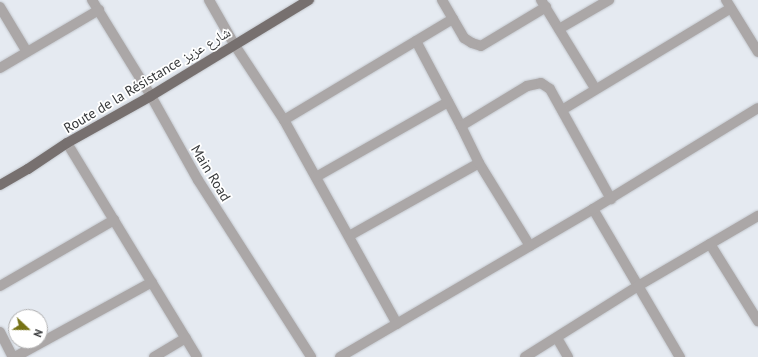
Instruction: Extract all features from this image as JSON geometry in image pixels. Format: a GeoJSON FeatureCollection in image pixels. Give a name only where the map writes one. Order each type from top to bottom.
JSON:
{"type":"FeatureCollection","features":[{"type":"Feature","properties":{"kind":"main road","name":"Route de la Résistance شارع عزيز"},"geometry":{"type":"LineString","coordinates":[[0,185],[28,169],[67,143],[151,96],[234,44],[309,0]]}},
{"type":"Feature","properties":{"kind":"street","name":"Main Road"},"geometry":{"type":"LineString","coordinates":[[92,0],[151,96],[198,180],[311,357]]}},
{"type":"Feature","properties":{"kind":"street"},"geometry":{"type":"LineString","coordinates":[[209,0],[234,44],[284,120],[397,324]]}},
{"type":"Feature","properties":{"kind":"street"},"geometry":{"type":"LineString","coordinates":[[442,0],[464,38],[472,44],[481,46],[543,4],[595,88]]}},
{"type":"Feature","properties":{"kind":"street"},"geometry":{"type":"LineString","coordinates":[[559,29],[609,0]]}},
{"type":"Feature","properties":{"kind":"street"},"geometry":{"type":"LineString","coordinates":[[562,110],[729,4],[758,52]]}},
{"type":"Feature","properties":{"kind":"street"},"geometry":{"type":"LineString","coordinates":[[0,7],[27,52]]}},
{"type":"Feature","properties":{"kind":"street"},"geometry":{"type":"LineString","coordinates":[[0,68],[98,10]]}},
{"type":"Feature","properties":{"kind":"street"},"geometry":{"type":"LineString","coordinates":[[284,120],[453,19]]}},
{"type":"Feature","properties":{"kind":"street"},"geometry":{"type":"LineString","coordinates":[[416,41],[479,163],[530,246]]}},
{"type":"Feature","properties":{"kind":"street"},"geometry":{"type":"LineString","coordinates":[[461,126],[527,86],[541,83],[550,89],[611,198]]}},
{"type":"Feature","properties":{"kind":"street"},"geometry":{"type":"LineString","coordinates":[[316,176],[448,102]]}},
{"type":"Feature","properties":{"kind":"street"},"geometry":{"type":"LineString","coordinates":[[340,357],[593,209],[758,108]]}},
{"type":"Feature","properties":{"kind":"street"},"geometry":{"type":"LineString","coordinates":[[67,143],[197,357]]}},
{"type":"Feature","properties":{"kind":"street"},"geometry":{"type":"LineString","coordinates":[[349,236],[479,163]]}},
{"type":"Feature","properties":{"kind":"street"},"geometry":{"type":"LineString","coordinates":[[593,209],[680,357]]}},
{"type":"Feature","properties":{"kind":"street"},"geometry":{"type":"LineString","coordinates":[[525,357],[638,286],[758,216]]}},
{"type":"Feature","properties":{"kind":"street"},"geometry":{"type":"LineString","coordinates":[[0,286],[114,220]]}},
{"type":"Feature","properties":{"kind":"street"},"geometry":{"type":"LineString","coordinates":[[710,244],[758,322]]}},
{"type":"Feature","properties":{"kind":"street"},"geometry":{"type":"LineString","coordinates":[[0,332],[14,357],[152,282]]}},
{"type":"Feature","properties":{"kind":"street"},"geometry":{"type":"LineString","coordinates":[[154,357],[186,338]]}},
{"type":"Feature","properties":{"kind":"street"},"geometry":{"type":"LineString","coordinates":[[557,338],[568,357]]}}]}
